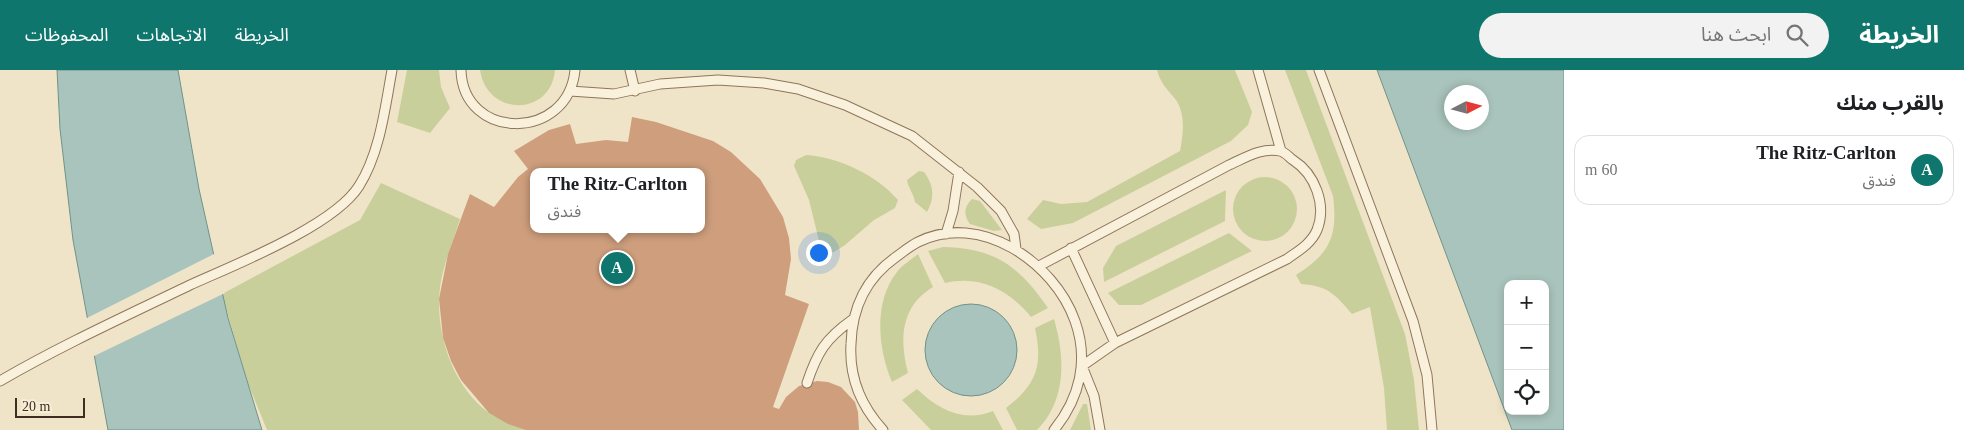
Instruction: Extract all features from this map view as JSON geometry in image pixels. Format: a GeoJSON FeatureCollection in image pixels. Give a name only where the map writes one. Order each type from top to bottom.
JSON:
{"type":"FeatureCollection","features":[{"type":"Feature","properties":{"kind":"lane"},"geometry":{"type":"LineString","coordinates":[[0,381],[75,340],[280,243],[333,214],[359,187],[377,142],[392,70]]}},
{"type":"Feature","properties":{"kind":"lane"},"geometry":{"type":"LineString","coordinates":[[460,70],[465,90],[473,103],[484,114],[497,121],[512,124],[527,124],[554,112],[570,91],[575,70]]}},
{"type":"Feature","properties":{"kind":"lane"},"geometry":{"type":"LineString","coordinates":[[630,70],[635,90]]}},
{"type":"Feature","properties":{"kind":"lane"},"geometry":{"type":"LineString","coordinates":[[1258,70],[1281,151]]}},
{"type":"Feature","properties":{"kind":"lane"},"geometry":{"type":"LineString","coordinates":[[1319,70],[1413,321],[1427,375],[1432,430]]}},
{"type":"Feature","properties":{"kind":"lane"},"geometry":{"type":"LineString","coordinates":[[570,91],[614,94],[660,84],[718,80],[764,83],[798,89],[845,105],[904,133],[959,172],[1001,210],[1014,234],[1016,249]]}},
{"type":"Feature","properties":{"kind":"lane"},"geometry":{"type":"LineString","coordinates":[[1039,266],[1229,165],[1260,151],[1281,151],[1299,163],[1314,181],[1321,210],[1317,231],[1307,245],[1286,259],[1115,343],[1082,366]]}},
{"type":"Feature","properties":{"kind":"lane"},"geometry":{"type":"LineString","coordinates":[[946,234],[953,211],[959,172]]}},
{"type":"Feature","properties":{"kind":"lane"},"geometry":{"type":"LineString","coordinates":[[883,430],[873,419],[857,389],[850,355],[852,320],[865,289],[888,262],[918,242],[946,234],[982,237],[1016,249],[1039,266],[1068,303],[1083,347],[1082,366],[1079,385],[1072,403],[1054,430]]}},
{"type":"Feature","properties":{"kind":"lane"},"geometry":{"type":"LineString","coordinates":[[1071,248],[1115,343]]}},
{"type":"Feature","properties":{"kind":"lane"},"geometry":{"type":"LineString","coordinates":[[807,383],[819,351],[833,334],[852,320]]}},
{"type":"Feature","properties":{"kind":"lane"},"geometry":{"type":"LineString","coordinates":[[1082,366],[1094,396],[1100,430]]}},
{"type":"Feature","properties":{"kind":"green space"},"geometry":{"type":"Polygon","coordinates":[[[407,70],[439,70],[441,87],[450,108],[430,133],[397,122],[407,70]]]}},
{"type":"Feature","properties":{"kind":"green space"},"geometry":{"type":"Polygon","coordinates":[[[480,70],[555,70],[551,85],[543,96],[531,103],[519,105],[506,103],[494,96],[485,85],[480,70]]]}},
{"type":"Feature","properties":{"kind":"green space"},"geometry":{"type":"Polygon","coordinates":[[[1157,70],[1235,70],[1252,112],[1248,125],[1231,141],[1073,223],[1041,229],[1027,219],[1043,200],[1061,204],[1087,202],[1180,151],[1183,132],[1181,112],[1176,100],[1162,83],[1157,70]]]}},
{"type":"Feature","properties":{"kind":"green space"},"geometry":{"type":"Polygon","coordinates":[[[1285,70],[1306,70],[1405,334],[1414,380],[1419,430],[1387,430],[1384,388],[1370,307],[1352,314],[1336,296],[1325,289],[1301,284],[1296,275],[1317,259],[1329,243],[1334,223],[1334,210],[1333,196],[1285,70]]]}},
{"type":"Feature","properties":{"kind":"green space"},"geometry":{"type":"Polygon","coordinates":[[[806,155],[831,159],[868,175],[898,200],[895,208],[874,220],[834,252],[822,253],[809,200],[794,166],[796,160],[806,155]]]}},
{"type":"Feature","properties":{"kind":"green space"},"geometry":{"type":"Polygon","coordinates":[[[919,171],[924,172],[930,182],[932,192],[927,212],[915,202],[907,180],[919,171]]]}},
{"type":"Feature","properties":{"kind":"green space"},"geometry":{"type":"Polygon","coordinates":[[[1265,177],[1277,179],[1288,186],[1295,197],[1297,209],[1295,221],[1288,232],[1277,239],[1265,241],[1253,239],[1242,232],[1235,221],[1233,209],[1235,197],[1242,186],[1253,179],[1265,177]]]}},
{"type":"Feature","properties":{"kind":"green space"},"geometry":{"type":"Polygon","coordinates":[[[381,183],[460,219],[447,257],[439,298],[442,335],[447,353],[463,386],[475,400],[492,415],[526,430],[267,430],[247,381],[222,294],[360,220],[381,183]]]}},
{"type":"Feature","properties":{"kind":"green space"},"geometry":{"type":"Polygon","coordinates":[[[1226,190],[1225,221],[1104,282],[1103,268],[1116,246],[1226,190]]]}},
{"type":"Feature","properties":{"kind":"green space"},"geometry":{"type":"Polygon","coordinates":[[[972,199],[980,201],[1002,230],[994,231],[970,224],[965,211],[972,199]]]}},
{"type":"Feature","properties":{"kind":"green space"},"geometry":{"type":"Polygon","coordinates":[[[1229,233],[1252,251],[1141,305],[1119,305],[1108,293],[1229,233]]]}},
{"type":"Feature","properties":{"kind":"green space"},"geometry":{"type":"Polygon","coordinates":[[[943,247],[977,251],[1004,262],[1027,281],[1048,308],[1031,317],[1013,299],[993,287],[970,281],[945,283],[928,251],[943,247]]]}},
{"type":"Feature","properties":{"kind":"green space"},"geometry":{"type":"Polygon","coordinates":[[[918,254],[933,287],[914,304],[909,314],[905,324],[904,336],[905,360],[908,373],[892,382],[881,341],[881,311],[889,284],[897,272],[918,254]]]}},
{"type":"Feature","properties":{"kind":"green space"},"geometry":{"type":"Polygon","coordinates":[[[1054,319],[1060,348],[1061,377],[1054,405],[1047,418],[1037,430],[1017,430],[1006,408],[1025,391],[1035,373],[1038,364],[1038,353],[1035,328],[1054,319]]]}},
{"type":"Feature","properties":{"kind":"green space"},"geometry":{"type":"Polygon","coordinates":[[[917,389],[934,403],[962,415],[972,416],[993,411],[1003,430],[931,430],[902,400],[917,389]]]}},
{"type":"Feature","properties":{"kind":"green space"},"geometry":{"type":"Polygon","coordinates":[[[1083,404],[1087,404],[1091,430],[1070,430],[1083,404]]]}},
{"type":"Feature","properties":{"kind":"water"},"geometry":{"type":"Polygon","coordinates":[[[57,70],[178,70],[199,189],[228,318],[262,430],[108,430],[73,240],[60,129],[57,70]]]}},
{"type":"Feature","properties":{"kind":"water"},"geometry":{"type":"Polygon","coordinates":[[[1377,70],[1564,70],[1564,430],[1512,430],[1506,415],[1549,415],[1549,280],[1504,280],[1504,409],[1377,70]]]}},
{"type":"Feature","properties":{"kind":"water"},"geometry":{"type":"Polygon","coordinates":[[[971,304],[989,307],[1004,317],[1014,332],[1017,350],[1014,368],[1004,383],[989,393],[971,396],[953,393],[938,383],[928,368],[925,350],[928,332],[938,317],[953,307],[971,304]]]}},
{"type":"Feature","properties":{"kind":"pier"},"geometry":{"type":"Polygon","coordinates":[[[216,253],[225,293],[92,357],[85,319],[216,253]]]}},
{"type":"Feature","properties":{"kind":"building"},"geometry":{"type":"Polygon","coordinates":[[[632,117],[656,122],[713,141],[731,152],[760,179],[783,217],[789,238],[791,259],[785,295],[809,304],[773,407],[779,409],[786,397],[799,386],[817,381],[828,382],[841,387],[855,402],[858,412],[859,430],[526,430],[508,424],[489,413],[461,380],[451,361],[443,338],[439,299],[448,254],[470,194],[494,207],[518,177],[528,169],[514,151],[549,130],[570,124],[576,144],[606,140],[628,142],[632,117]]]}},
{"type":"Feature","properties":{"kind":"place","name":"The Ritz-Carlton"},"geometry":{"type":"Point","coordinates":[617,268]}}]}
